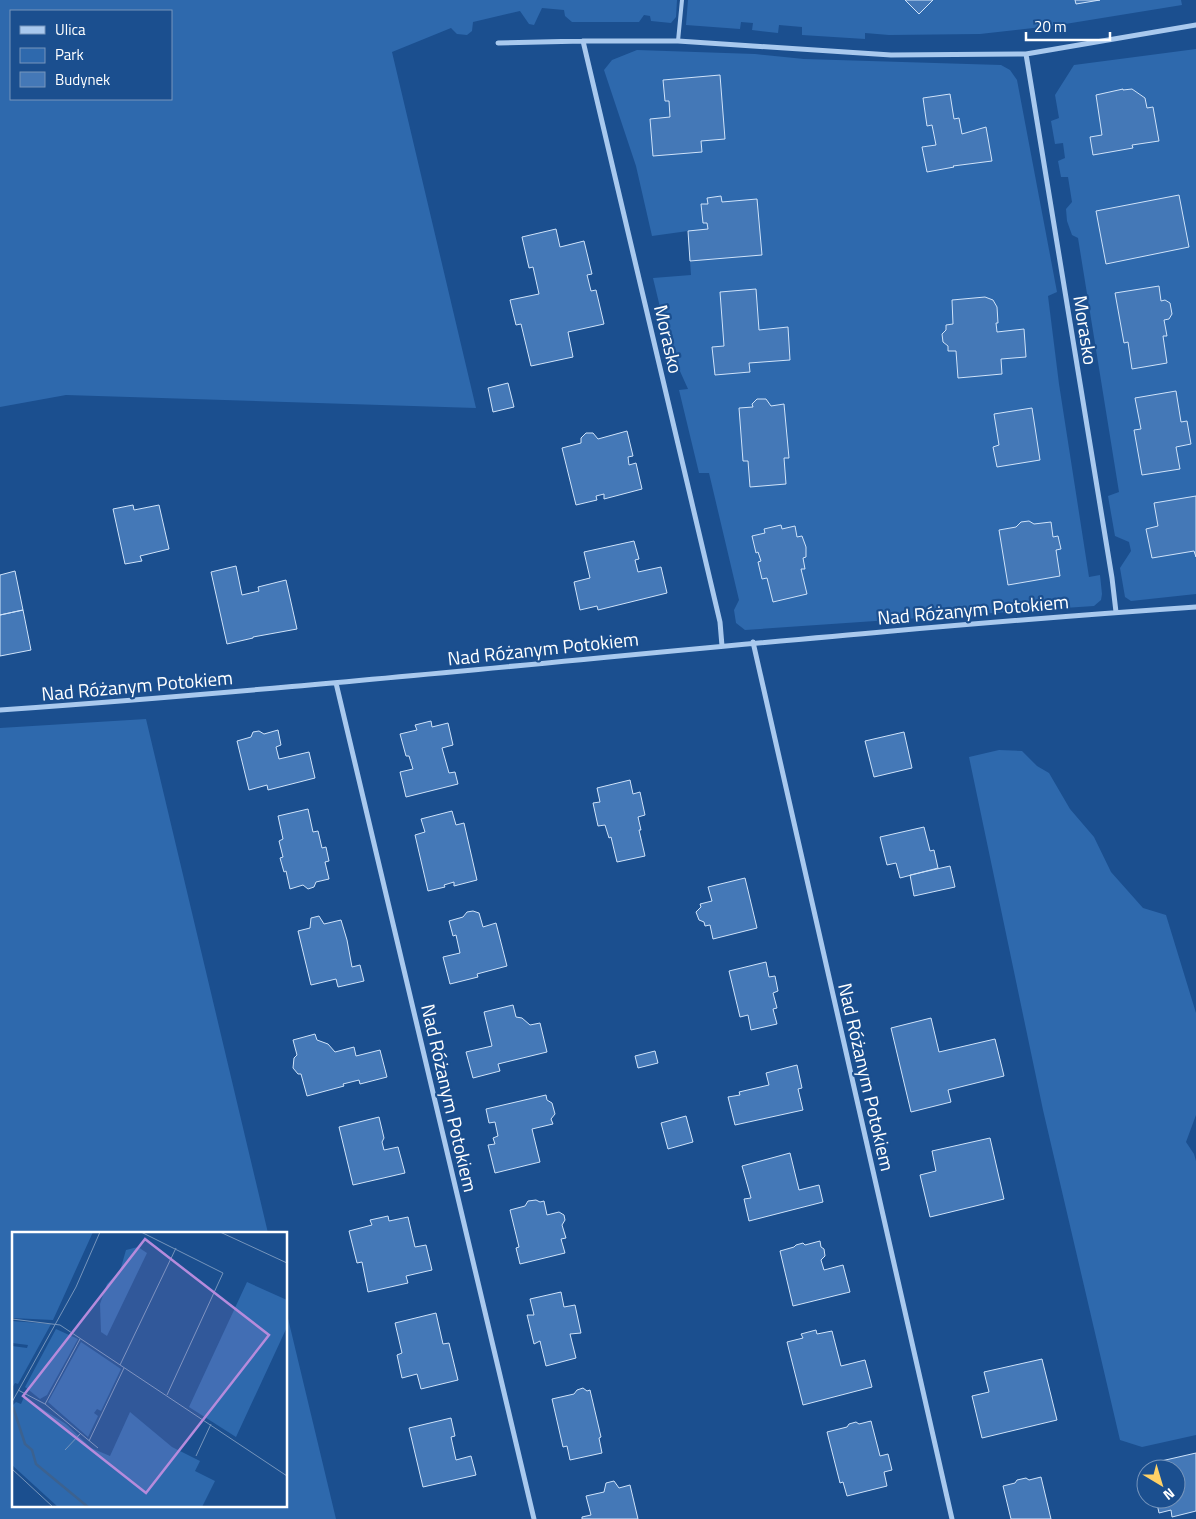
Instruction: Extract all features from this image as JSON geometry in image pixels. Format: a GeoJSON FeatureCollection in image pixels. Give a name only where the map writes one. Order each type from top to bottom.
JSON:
{"type":"FeatureCollection","features":[{"type":"Feature","properties":{"kind":"street"},"geometry":{"type":"LineString","coordinates":[[498,43],[678,41],[891,55],[1026,54],[1196,25]]}},
{"type":"Feature","properties":{"kind":"street","name":"Morasko"},"geometry":{"type":"LineString","coordinates":[[583,41],[720,622],[722,646]]}},
{"type":"Feature","properties":{"kind":"street","name":"Morasko"},"geometry":{"type":"LineString","coordinates":[[1026,54],[1116,612]]}},
{"type":"Feature","properties":{"kind":"street","name":"Nad Różanym Potokiem"},"geometry":{"type":"LineString","coordinates":[[0,710],[336,683],[752,642],[1196,607]]}},
{"type":"Feature","properties":{"kind":"street","name":"Nad Różanym Potokiem"},"geometry":{"type":"LineString","coordinates":[[752,642],[952,1519]]}},
{"type":"Feature","properties":{"kind":"street","name":"Nad Różanym Potokiem"},"geometry":{"type":"LineString","coordinates":[[336,683],[534,1519]]}},
{"type":"Feature","properties":{"kind":"lane"},"geometry":{"type":"LineString","coordinates":[[678,41],[682,0]]}},
{"type":"Feature","properties":{"kind":"green space"},"geometry":{"type":"Polygon","coordinates":[[[0,0],[677,0],[676,17],[671,23],[651,21],[650,16],[644,15],[639,22],[572,22],[565,16],[564,10],[542,8],[534,25],[529,24],[520,11],[473,22],[472,31],[467,35],[457,34],[451,28],[392,52],[476,408],[66,395],[0,407],[0,0]]]}},
{"type":"Feature","properties":{"kind":"green space"},"geometry":{"type":"Polygon","coordinates":[[[688,0],[1181,0],[1182,5],[1059,25],[980,34],[889,35],[865,33],[865,39],[802,35],[802,27],[779,25],[778,33],[752,30],[753,23],[741,22],[740,29],[686,25],[688,0]]]}},
{"type":"Feature","properties":{"kind":"green space"},"geometry":{"type":"Polygon","coordinates":[[[1196,49],[1196,594],[1131,601],[1125,597],[1120,568],[1131,551],[1129,542],[1115,536],[1108,496],[1119,492],[1078,238],[1072,235],[1067,221],[1066,209],[1072,202],[1068,177],[1061,177],[1058,161],[1065,158],[1063,143],[1055,144],[1051,121],[1059,118],[1055,95],[1074,65],[1196,49]]]}},
{"type":"Feature","properties":{"kind":"green space"},"geometry":{"type":"Polygon","coordinates":[[[637,50],[755,54],[804,59],[1001,65],[1010,70],[1017,80],[1057,292],[1048,296],[1059,384],[1089,577],[1100,575],[1101,600],[1094,606],[745,630],[736,623],[734,610],[739,600],[709,473],[699,473],[679,390],[688,389],[670,349],[653,278],[691,275],[688,231],[652,236],[636,166],[604,70],[612,60],[637,50]]]}},
{"type":"Feature","properties":{"kind":"green space"},"geometry":{"type":"Polygon","coordinates":[[[146,719],[268,1232],[12,1232],[12,1506],[288,1506],[288,1318],[336,1519],[0,1519],[0,728],[146,719]]]}},
{"type":"Feature","properties":{"kind":"green space"},"geometry":{"type":"Polygon","coordinates":[[[999,750],[1022,751],[1037,766],[1049,773],[1070,809],[1094,837],[1111,872],[1143,908],[1166,915],[1196,1013],[1196,1115],[1186,1142],[1196,1161],[1196,1435],[1142,1447],[1120,1440],[1043,1110],[969,757],[999,750]]]}},
{"type":"Feature","properties":{"kind":"building"},"geometry":{"type":"Polygon","coordinates":[[[905,0],[933,0],[919,14],[905,0]]]}},
{"type":"Feature","properties":{"kind":"building"},"geometry":{"type":"Polygon","coordinates":[[[1075,0],[1100,0],[1076,4],[1075,0]]]}},
{"type":"Feature","properties":{"kind":"building"},"geometry":{"type":"Polygon","coordinates":[[[720,75],[725,139],[701,141],[702,152],[653,156],[650,119],[670,117],[669,101],[665,101],[663,80],[720,75]]]}},
{"type":"Feature","properties":{"kind":"building"},"geometry":{"type":"Polygon","coordinates":[[[1132,89],[1145,98],[1147,108],[1153,107],[1159,141],[1132,145],[1133,148],[1093,155],[1090,137],[1102,135],[1096,95],[1132,89]]]}},
{"type":"Feature","properties":{"kind":"building"},"geometry":{"type":"Polygon","coordinates":[[[950,94],[954,119],[959,118],[962,134],[986,127],[992,161],[953,166],[927,172],[922,147],[936,145],[932,125],[927,126],[923,98],[950,94]]]}},
{"type":"Feature","properties":{"kind":"building"},"geometry":{"type":"Polygon","coordinates":[[[1179,195],[1189,247],[1106,264],[1096,211],[1179,195]]]}},
{"type":"Feature","properties":{"kind":"building"},"geometry":{"type":"Polygon","coordinates":[[[721,196],[722,202],[757,199],[762,255],[690,261],[688,231],[708,229],[707,223],[703,223],[701,204],[708,204],[707,198],[721,196]]]}},
{"type":"Feature","properties":{"kind":"building"},"geometry":{"type":"Polygon","coordinates":[[[556,229],[560,247],[584,241],[592,274],[587,275],[591,291],[596,290],[604,324],[568,332],[573,357],[531,366],[521,324],[516,325],[510,300],[539,294],[533,267],[529,268],[522,237],[556,229]]]}},
{"type":"Feature","properties":{"kind":"building"},"geometry":{"type":"Polygon","coordinates":[[[1159,286],[1161,301],[1165,300],[1170,303],[1172,314],[1169,319],[1164,320],[1167,336],[1163,336],[1167,363],[1132,369],[1128,342],[1124,343],[1115,293],[1159,286]]]}},
{"type":"Feature","properties":{"kind":"building"},"geometry":{"type":"Polygon","coordinates":[[[756,289],[759,330],[788,327],[790,360],[749,363],[750,372],[715,375],[712,347],[724,346],[720,292],[756,289]]]}},
{"type":"Feature","properties":{"kind":"building"},"geometry":{"type":"Polygon","coordinates":[[[985,297],[993,300],[997,307],[997,332],[1024,329],[1026,357],[1001,359],[1002,374],[958,378],[956,351],[948,351],[948,346],[943,342],[942,334],[946,330],[946,325],[953,324],[952,300],[985,297]]]}},
{"type":"Feature","properties":{"kind":"building"},"geometry":{"type":"Polygon","coordinates":[[[508,383],[514,407],[493,412],[488,388],[508,383]]]}},
{"type":"Feature","properties":{"kind":"building"},"geometry":{"type":"Polygon","coordinates":[[[1176,391],[1181,422],[1187,421],[1191,444],[1176,447],[1180,469],[1142,475],[1134,430],[1141,429],[1135,398],[1176,391]]]}},
{"type":"Feature","properties":{"kind":"building"},"geometry":{"type":"Polygon","coordinates":[[[757,399],[766,399],[771,406],[784,404],[789,458],[784,458],[786,484],[750,487],[748,461],[743,461],[739,408],[753,407],[752,404],[757,399]]]}},
{"type":"Feature","properties":{"kind":"building"},"geometry":{"type":"Polygon","coordinates":[[[1032,408],[1040,460],[997,467],[993,447],[999,445],[994,414],[1032,408]]]}},
{"type":"Feature","properties":{"kind":"building"},"geometry":{"type":"Polygon","coordinates":[[[627,431],[633,456],[628,457],[629,465],[636,463],[642,489],[604,499],[604,494],[596,496],[597,500],[576,505],[562,448],[581,443],[581,438],[586,433],[593,433],[598,439],[627,431]]]}},
{"type":"Feature","properties":{"kind":"building"},"geometry":{"type":"Polygon","coordinates":[[[1196,496],[1196,557],[1194,551],[1152,558],[1146,529],[1158,526],[1154,503],[1196,496]]]}},
{"type":"Feature","properties":{"kind":"building"},"geometry":{"type":"Polygon","coordinates":[[[133,505],[134,510],[159,505],[169,549],[140,556],[142,561],[125,564],[113,509],[133,505]]]}},
{"type":"Feature","properties":{"kind":"building"},"geometry":{"type":"Polygon","coordinates":[[[1029,521],[1034,524],[1051,522],[1053,537],[1058,536],[1061,549],[1056,550],[1060,576],[1008,585],[999,530],[1016,527],[1021,522],[1029,521]]]}},
{"type":"Feature","properties":{"kind":"building"},"geometry":{"type":"Polygon","coordinates":[[[781,525],[782,529],[795,526],[797,537],[802,536],[806,547],[806,557],[803,558],[805,569],[801,569],[807,594],[773,602],[767,578],[762,579],[758,562],[761,561],[758,552],[756,553],[752,536],[765,533],[764,529],[781,525]]]}},
{"type":"Feature","properties":{"kind":"building"},"geometry":{"type":"Polygon","coordinates":[[[634,541],[639,559],[635,560],[638,572],[661,567],[667,593],[598,610],[597,606],[580,610],[574,582],[590,578],[584,552],[634,541]]]}},
{"type":"Feature","properties":{"kind":"building"},"geometry":{"type":"Polygon","coordinates":[[[236,566],[242,595],[259,591],[258,587],[286,580],[297,629],[227,644],[211,572],[236,566]]]}},
{"type":"Feature","properties":{"kind":"building"},"geometry":{"type":"Polygon","coordinates":[[[15,571],[23,610],[0,615],[0,575],[15,571]]]}},
{"type":"Feature","properties":{"kind":"building"},"geometry":{"type":"Polygon","coordinates":[[[23,610],[31,650],[0,656],[0,615],[23,610]]]}},
{"type":"Feature","properties":{"kind":"building"},"geometry":{"type":"Polygon","coordinates":[[[431,721],[432,727],[448,723],[453,745],[442,748],[449,773],[455,772],[458,784],[406,797],[400,772],[413,769],[409,756],[406,756],[400,734],[417,730],[415,725],[431,721]]]}},
{"type":"Feature","properties":{"kind":"building"},"geometry":{"type":"Polygon","coordinates":[[[278,730],[281,745],[276,747],[279,759],[309,752],[315,778],[268,790],[267,785],[249,790],[237,741],[251,737],[253,732],[259,731],[264,734],[278,730]]]}},
{"type":"Feature","properties":{"kind":"building"},"geometry":{"type":"Polygon","coordinates":[[[904,732],[912,768],[874,777],[865,741],[904,732]]]}},
{"type":"Feature","properties":{"kind":"building"},"geometry":{"type":"Polygon","coordinates":[[[630,780],[633,794],[640,792],[645,815],[638,817],[645,856],[617,862],[611,837],[609,838],[605,825],[598,826],[593,803],[600,802],[597,788],[630,780]]]}},
{"type":"Feature","properties":{"kind":"building"},"geometry":{"type":"Polygon","coordinates":[[[308,809],[313,832],[318,831],[322,848],[326,847],[329,861],[325,862],[329,879],[316,882],[314,887],[308,889],[303,885],[290,889],[286,871],[284,872],[280,858],[283,857],[279,841],[283,839],[278,816],[308,809]]]}},
{"type":"Feature","properties":{"kind":"building"},"geometry":{"type":"Polygon","coordinates":[[[452,811],[456,825],[464,823],[477,880],[454,886],[454,882],[444,885],[445,887],[428,891],[415,835],[425,832],[421,819],[452,811]]]}},
{"type":"Feature","properties":{"kind":"building"},"geometry":{"type":"Polygon","coordinates":[[[924,827],[930,851],[934,850],[938,868],[900,878],[896,863],[887,865],[880,837],[924,827]]]}},
{"type":"Feature","properties":{"kind":"building"},"geometry":{"type":"Polygon","coordinates":[[[950,866],[955,887],[914,896],[910,875],[950,866]]]}},
{"type":"Feature","properties":{"kind":"building"},"geometry":{"type":"Polygon","coordinates":[[[745,878],[757,928],[713,939],[710,925],[705,926],[704,922],[699,920],[696,912],[701,907],[700,904],[712,901],[708,887],[745,878]]]}},
{"type":"Feature","properties":{"kind":"building"},"geometry":{"type":"Polygon","coordinates":[[[467,912],[479,913],[483,927],[496,923],[507,966],[477,974],[478,977],[450,984],[443,957],[460,953],[456,935],[453,936],[449,921],[463,917],[467,912]]]}},
{"type":"Feature","properties":{"kind":"building"},"geometry":{"type":"Polygon","coordinates":[[[319,916],[324,924],[341,920],[352,967],[360,965],[364,981],[338,987],[336,979],[311,985],[298,931],[310,928],[311,918],[319,916]]]}},
{"type":"Feature","properties":{"kind":"building"},"geometry":{"type":"Polygon","coordinates":[[[766,962],[769,977],[775,976],[778,991],[773,993],[777,1008],[773,1009],[777,1024],[751,1030],[748,1015],[740,1017],[729,971],[766,962]]]}},
{"type":"Feature","properties":{"kind":"building"},"geometry":{"type":"Polygon","coordinates":[[[513,1005],[516,1017],[522,1018],[530,1025],[540,1023],[547,1052],[498,1064],[500,1071],[473,1078],[466,1052],[492,1046],[484,1012],[513,1005]]]}},
{"type":"Feature","properties":{"kind":"building"},"geometry":{"type":"Polygon","coordinates":[[[931,1018],[939,1052],[995,1039],[1004,1076],[948,1090],[951,1102],[911,1112],[891,1028],[931,1018]]]}},
{"type":"Feature","properties":{"kind":"building"},"geometry":{"type":"Polygon","coordinates":[[[315,1034],[317,1040],[328,1044],[335,1052],[354,1047],[356,1056],[380,1050],[387,1077],[360,1084],[359,1080],[307,1096],[301,1074],[298,1074],[293,1068],[294,1058],[297,1055],[293,1040],[315,1034]]]}},
{"type":"Feature","properties":{"kind":"building"},"geometry":{"type":"Polygon","coordinates":[[[655,1051],[658,1063],[638,1068],[635,1056],[655,1051]]]}},
{"type":"Feature","properties":{"kind":"building"},"geometry":{"type":"Polygon","coordinates":[[[797,1065],[802,1088],[798,1089],[803,1110],[735,1125],[728,1097],[740,1095],[739,1092],[769,1085],[766,1073],[797,1065]]]}},
{"type":"Feature","properties":{"kind":"building"},"geometry":{"type":"Polygon","coordinates":[[[546,1095],[547,1100],[552,1103],[555,1114],[551,1119],[553,1124],[532,1129],[540,1162],[495,1173],[488,1145],[495,1144],[493,1138],[498,1136],[495,1122],[489,1123],[486,1109],[546,1095]]]}},
{"type":"Feature","properties":{"kind":"building"},"geometry":{"type":"Polygon","coordinates":[[[686,1116],[693,1142],[668,1149],[661,1123],[686,1116]]]}},
{"type":"Feature","properties":{"kind":"building"},"geometry":{"type":"Polygon","coordinates":[[[379,1117],[384,1138],[382,1142],[384,1150],[398,1147],[405,1173],[353,1185],[339,1127],[379,1117]]]}},
{"type":"Feature","properties":{"kind":"building"},"geometry":{"type":"Polygon","coordinates":[[[990,1138],[1004,1199],[930,1217],[920,1175],[936,1171],[932,1151],[990,1138]]]}},
{"type":"Feature","properties":{"kind":"building"},"geometry":{"type":"Polygon","coordinates":[[[790,1153],[799,1190],[819,1185],[823,1202],[749,1221],[744,1199],[751,1198],[742,1166],[790,1153]]]}},
{"type":"Feature","properties":{"kind":"building"},"geometry":{"type":"Polygon","coordinates":[[[528,1201],[544,1201],[547,1215],[559,1212],[564,1215],[565,1220],[562,1225],[566,1238],[561,1239],[565,1253],[520,1264],[516,1248],[519,1247],[510,1210],[525,1206],[528,1201]]]}},
{"type":"Feature","properties":{"kind":"building"},"geometry":{"type":"Polygon","coordinates":[[[388,1216],[389,1221],[408,1217],[415,1247],[426,1245],[432,1270],[406,1276],[408,1283],[368,1292],[362,1262],[357,1263],[349,1231],[372,1225],[370,1220],[388,1216]]]}},
{"type":"Feature","properties":{"kind":"building"},"geometry":{"type":"Polygon","coordinates":[[[820,1241],[825,1256],[821,1260],[824,1270],[843,1265],[850,1292],[793,1306],[780,1251],[803,1243],[805,1245],[820,1241]]]}},
{"type":"Feature","properties":{"kind":"building"},"geometry":{"type":"Polygon","coordinates":[[[561,1292],[564,1307],[575,1305],[581,1333],[570,1334],[576,1358],[546,1366],[540,1341],[534,1344],[527,1315],[534,1315],[530,1299],[561,1292]]]}},
{"type":"Feature","properties":{"kind":"building"},"geometry":{"type":"Polygon","coordinates":[[[436,1313],[443,1344],[449,1343],[458,1380],[421,1389],[417,1374],[402,1378],[397,1355],[402,1353],[395,1323],[436,1313]]]}},
{"type":"Feature","properties":{"kind":"building"},"geometry":{"type":"Polygon","coordinates":[[[816,1330],[817,1334],[832,1331],[841,1366],[865,1360],[872,1387],[803,1405],[787,1342],[803,1338],[801,1334],[816,1330]]]}},
{"type":"Feature","properties":{"kind":"building"},"geometry":{"type":"Polygon","coordinates":[[[1042,1359],[1057,1420],[982,1438],[972,1396],[989,1392],[984,1372],[1042,1359]]]}},
{"type":"Feature","properties":{"kind":"building"},"geometry":{"type":"Polygon","coordinates":[[[583,1388],[587,1391],[590,1390],[601,1437],[599,1438],[602,1453],[570,1460],[567,1446],[563,1447],[552,1399],[574,1394],[577,1390],[583,1388]]]}},
{"type":"Feature","properties":{"kind":"building"},"geometry":{"type":"Polygon","coordinates":[[[451,1418],[455,1436],[451,1437],[456,1460],[471,1456],[476,1475],[423,1487],[409,1428],[451,1418]]]}},
{"type":"Feature","properties":{"kind":"building"},"geometry":{"type":"Polygon","coordinates":[[[871,1421],[880,1456],[888,1454],[892,1470],[884,1472],[887,1486],[847,1496],[843,1482],[840,1483],[827,1432],[847,1427],[849,1424],[856,1422],[859,1424],[871,1421]]]}},
{"type":"Feature","properties":{"kind":"building"},"geometry":{"type":"Polygon","coordinates":[[[1196,1453],[1196,1511],[1172,1517],[1171,1510],[1159,1513],[1158,1509],[1186,1509],[1186,1459],[1170,1459],[1196,1453]]]}},
{"type":"Feature","properties":{"kind":"building"},"geometry":{"type":"Polygon","coordinates":[[[1041,1477],[1051,1519],[1011,1519],[1003,1486],[1015,1483],[1017,1480],[1041,1477]]]}},
{"type":"Feature","properties":{"kind":"building"},"geometry":{"type":"Polygon","coordinates":[[[614,1481],[619,1488],[630,1485],[638,1519],[582,1519],[582,1517],[591,1515],[586,1496],[604,1492],[606,1483],[614,1481]]]}}]}
